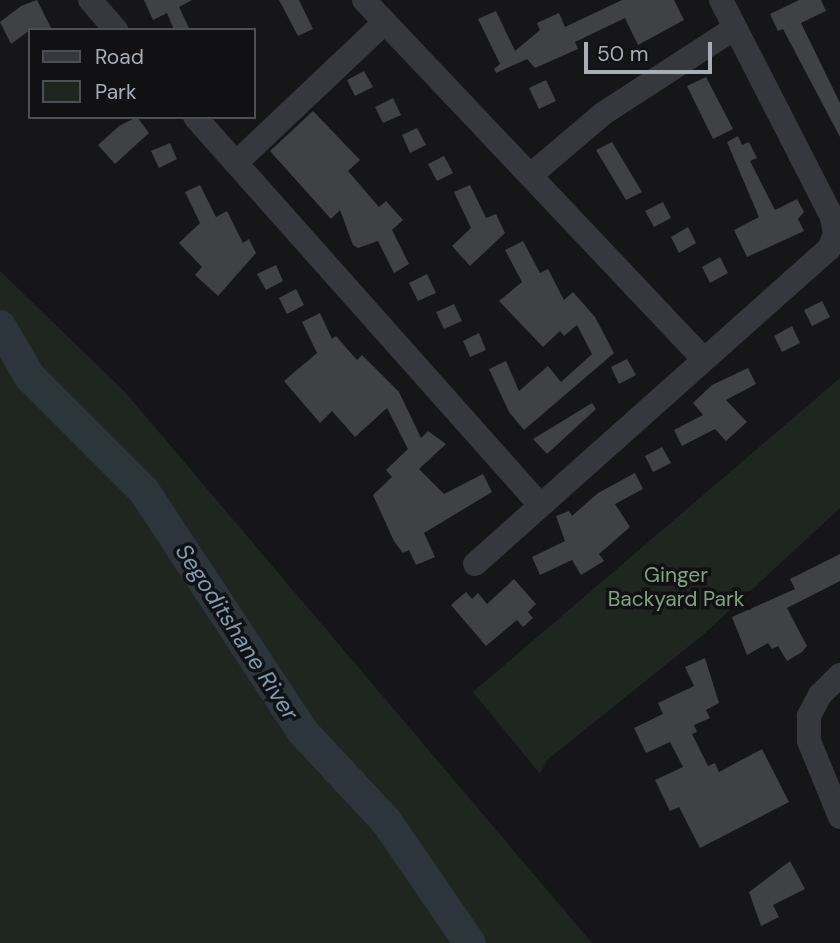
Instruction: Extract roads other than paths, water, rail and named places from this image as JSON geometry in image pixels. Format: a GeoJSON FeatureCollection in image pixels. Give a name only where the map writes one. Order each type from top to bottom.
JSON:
{"type":"FeatureCollection","features":[{"type":"Feature","properties":{"kind":"street"},"geometry":{"type":"LineString","coordinates":[[90,0],[114,28]]}},
{"type":"Feature","properties":{"kind":"street"},"geometry":{"type":"LineString","coordinates":[[364,0],[532,174],[702,358]]}},
{"type":"Feature","properties":{"kind":"street"},"geometry":{"type":"LineString","coordinates":[[475,564],[702,358],[829,249],[835,234],[832,217],[721,0]]}},
{"type":"Feature","properties":{"kind":"street"},"geometry":{"type":"LineString","coordinates":[[236,163],[384,23]]}},
{"type":"Feature","properties":{"kind":"street"},"geometry":{"type":"LineString","coordinates":[[532,174],[604,113],[736,28]]}},
{"type":"Feature","properties":{"kind":"street"},"geometry":{"type":"LineString","coordinates":[[197,119],[540,505]]}},
{"type":"Feature","properties":{"kind":"street"},"geometry":{"type":"LineString","coordinates":[[840,676],[820,695],[808,716],[809,741],[840,817]]}},
{"type":"Feature","properties":{"kind":"waterway","name":"Segoditshane River"},"geometry":{"type":"LineString","coordinates":[[0,326],[30,377],[144,491],[303,732],[386,821],[470,943]]}},
{"type":"Feature","properties":{"kind":"park label","name":"Ginger Backyard Park"},"geometry":{"type":"Point","coordinates":[676,587]}}]}
